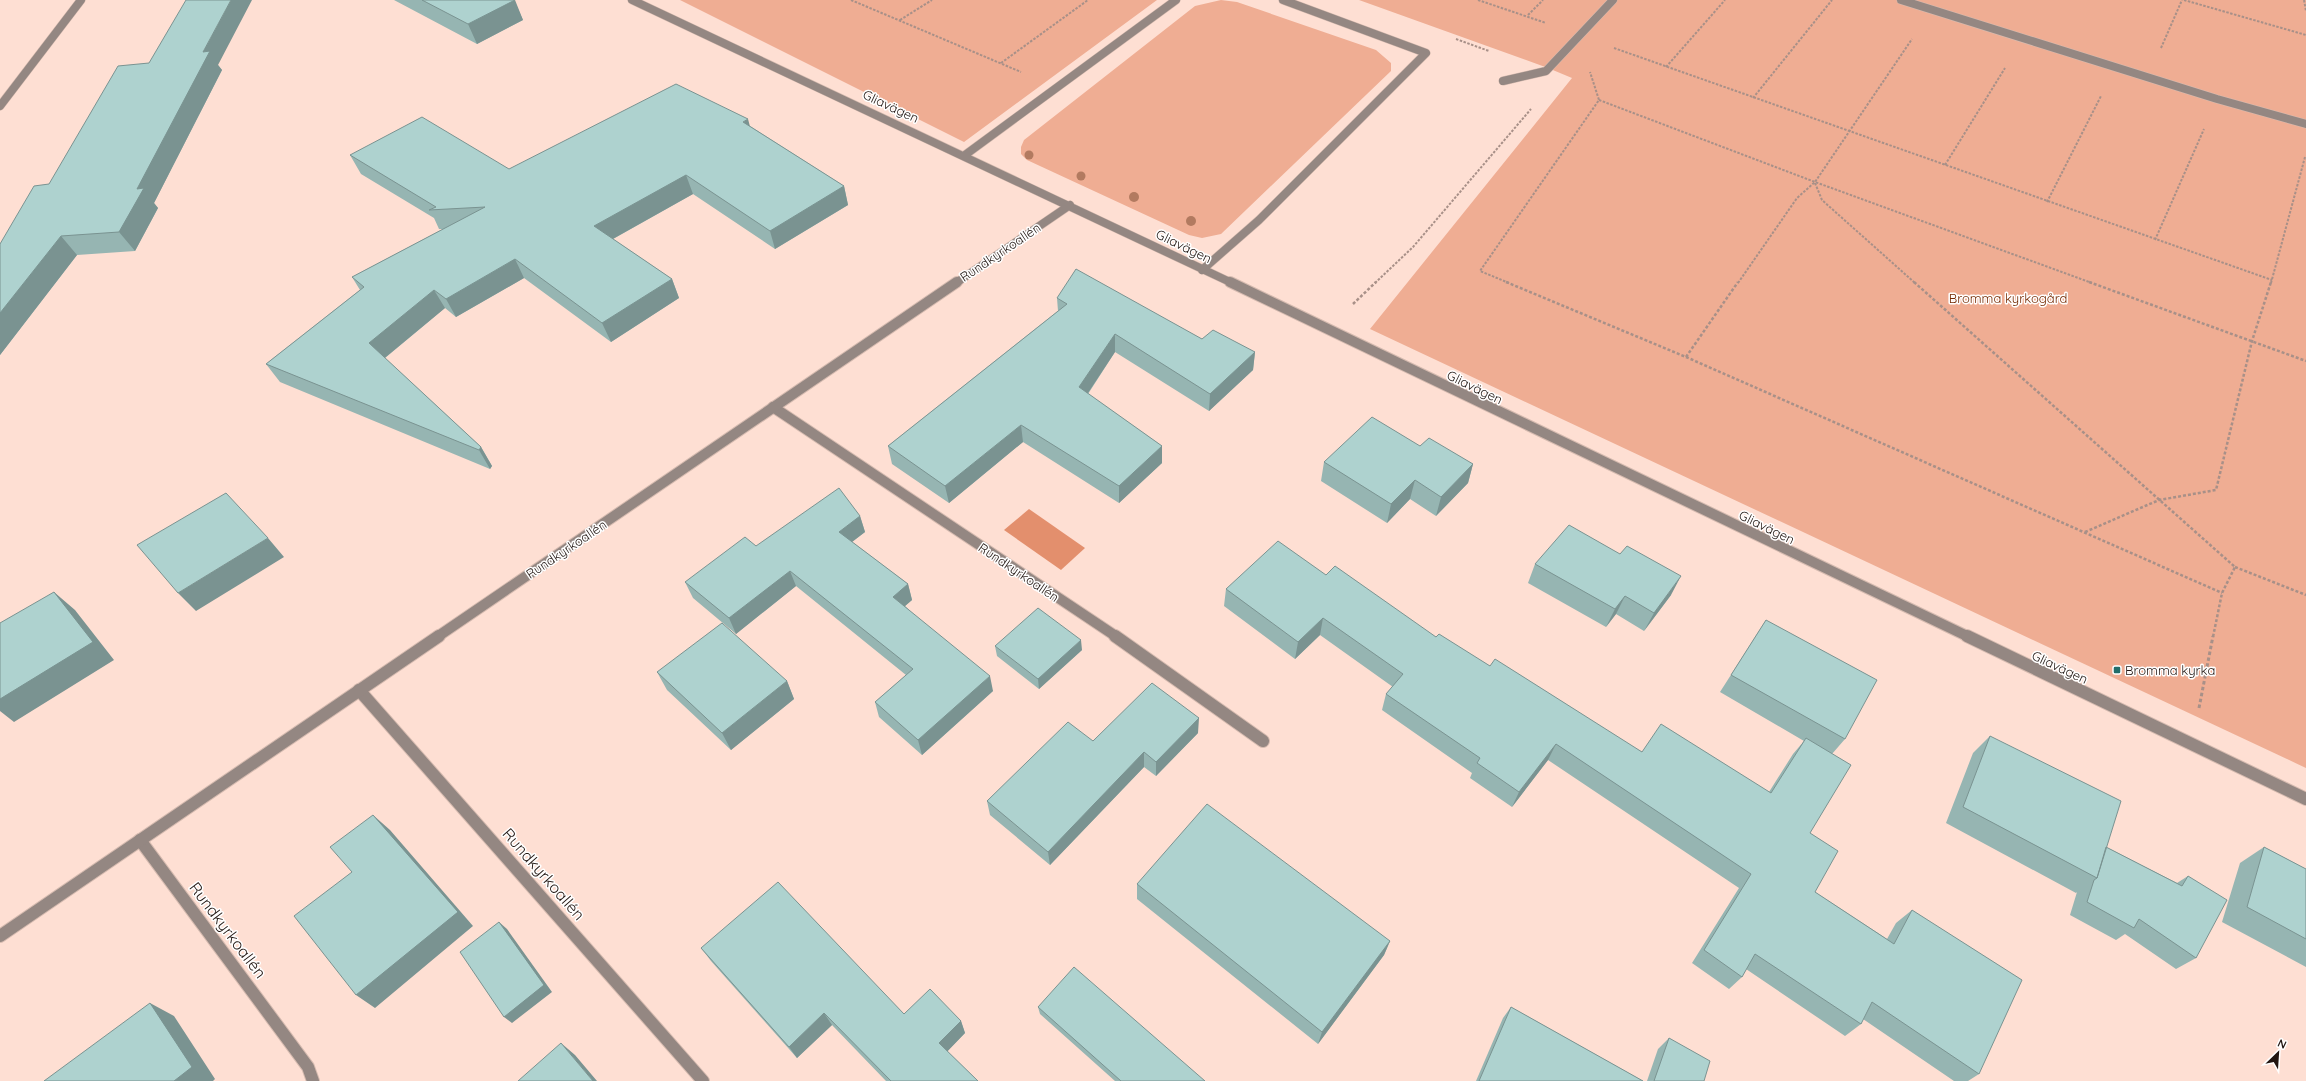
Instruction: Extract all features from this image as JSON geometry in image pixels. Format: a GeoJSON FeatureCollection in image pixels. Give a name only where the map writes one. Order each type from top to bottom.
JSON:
{"type":"FeatureCollection","features":[{"type":"Feature","properties":{"kind":"street"},"geometry":{"type":"LineString","coordinates":[[0,106],[81,0]]}},
{"type":"Feature","properties":{"kind":"street","name":"Gliavägen"},"geometry":{"type":"LineString","coordinates":[[632,0],[1070,205],[1202,270],[2306,799]]}},
{"type":"Feature","properties":{"kind":"street"},"geometry":{"type":"LineString","coordinates":[[965,155],[1176,0]]}},
{"type":"Feature","properties":{"kind":"street"},"geometry":{"type":"LineString","coordinates":[[1202,270],[1259,220],[1426,53],[1283,0]]}},
{"type":"Feature","properties":{"kind":"street"},"geometry":{"type":"LineString","coordinates":[[1503,81],[1546,71],[1578,35],[1613,0]]}},
{"type":"Feature","properties":{"kind":"street"},"geometry":{"type":"LineString","coordinates":[[1901,0],[2147,78],[2306,124]]}},
{"type":"Feature","properties":{"kind":"street","name":"Rundkyrkoallén"},"geometry":{"type":"LineString","coordinates":[[0,936],[1070,205]]}},
{"type":"Feature","properties":{"kind":"street","name":"Rundkyrkoallén"},"geometry":{"type":"LineString","coordinates":[[773,408],[1133,648],[1263,741]]}},
{"type":"Feature","properties":{"kind":"street","name":"Rundkyrkoallén"},"geometry":{"type":"LineString","coordinates":[[359,690],[703,1081]]}},
{"type":"Feature","properties":{"kind":"street","name":"Rundkyrkoallén"},"geometry":{"type":"LineString","coordinates":[[140,840],[308,1067],[313,1081]]}},
{"type":"Feature","properties":{"kind":"path"},"geometry":{"type":"LineString","coordinates":[[851,0],[1026,74]]}},
{"type":"Feature","properties":{"kind":"path"},"geometry":{"type":"LineString","coordinates":[[900,21],[932,0]]}},
{"type":"Feature","properties":{"kind":"path"},"geometry":{"type":"LineString","coordinates":[[1000,63],[1088,0]]}},
{"type":"Feature","properties":{"kind":"path"},"geometry":{"type":"LineString","coordinates":[[1478,0],[1528,15],[1578,35],[1753,98],[2272,280]]}},
{"type":"Feature","properties":{"kind":"path"},"geometry":{"type":"LineString","coordinates":[[1528,15],[1543,0]]}},
{"type":"Feature","properties":{"kind":"path"},"geometry":{"type":"LineString","coordinates":[[1666,66],[1725,0]]}},
{"type":"Feature","properties":{"kind":"path"},"geometry":{"type":"LineString","coordinates":[[1753,98],[1832,0]]}},
{"type":"Feature","properties":{"kind":"path"},"geometry":{"type":"LineString","coordinates":[[2147,78],[2183,0],[2306,35]]}},
{"type":"Feature","properties":{"kind":"path"},"geometry":{"type":"LineString","coordinates":[[2304,0],[2306,11]]}},
{"type":"Feature","properties":{"kind":"path"},"geometry":{"type":"LineString","coordinates":[[1686,358],[1797,198],[1815,182],[1931,10]]}},
{"type":"Feature","properties":{"kind":"path"},"geometry":{"type":"LineString","coordinates":[[1578,35],[1598,100]]}},
{"type":"Feature","properties":{"kind":"path"},"geometry":{"type":"LineString","coordinates":[[1352,304],[1413,247],[1559,77],[1449,37]]}},
{"type":"Feature","properties":{"kind":"path"},"geometry":{"type":"LineString","coordinates":[[1945,165],[2024,39]]}},
{"type":"Feature","properties":{"kind":"path"},"geometry":{"type":"LineString","coordinates":[[2047,202],[2116,67]]}},
{"type":"Feature","properties":{"kind":"path"},"geometry":{"type":"LineString","coordinates":[[2156,240],[2217,99]]}},
{"type":"Feature","properties":{"kind":"path"},"geometry":{"type":"LineString","coordinates":[[1598,100],[1815,182],[2306,361]]}},
{"type":"Feature","properties":{"kind":"path"},"geometry":{"type":"LineString","coordinates":[[1598,100],[1480,271],[1686,358],[2222,593]]}},
{"type":"Feature","properties":{"kind":"path"},"geometry":{"type":"LineString","coordinates":[[2085,532],[2159,500],[2216,490],[2252,341],[2272,280],[2306,155]]}},
{"type":"Feature","properties":{"kind":"path"},"geometry":{"type":"LineString","coordinates":[[1815,182],[1822,200],[2235,567],[2306,595]]}},
{"type":"Feature","properties":{"kind":"path"},"geometry":{"type":"LineString","coordinates":[[2188,742],[2202,700],[2222,593],[2235,567]]}},
{"type":"Feature","properties":{"kind":"green space"},"geometry":{"type":"Polygon","coordinates":[[[680,0],[1157,0],[964,142],[680,0]]]}},
{"type":"Feature","properties":{"kind":"green space"},"geometry":{"type":"Polygon","coordinates":[[[1221,0],[1237,2],[1376,50],[1391,63],[1391,71],[1221,234],[1202,238],[1189,235],[1027,160],[1021,154],[1021,147],[1024,140],[1195,6],[1221,0]]]}},
{"type":"Feature","properties":{"kind":"green space","name":"Bromma kyrkogård"},"geometry":{"type":"Polygon","coordinates":[[[1359,0],[2306,0],[2306,768],[1370,329],[1572,78],[1359,0]]]}},
{"type":"Feature","properties":{"kind":"shaded area"},"geometry":{"type":"Polygon","coordinates":[[[1029,509],[1085,548],[1061,570],[1004,530],[1029,509]]]}},
{"type":"Feature","properties":{"kind":"building"},"geometry":{"type":"Polygon","coordinates":[[[186,0],[231,0],[203,52],[210,51],[137,189],[144,188],[119,232],[61,236],[0,313],[0,244],[34,186],[49,184],[118,66],[149,63],[186,0]]]}},
{"type":"Feature","properties":{"kind":"building"},"geometry":{"type":"Polygon","coordinates":[[[422,0],[515,0],[468,24],[422,0]]]}},
{"type":"Feature","properties":{"kind":"building"},"geometry":{"type":"Polygon","coordinates":[[[676,84],[748,119],[743,122],[844,186],[770,231],[686,175],[594,226],[672,279],[602,323],[515,259],[446,299],[434,290],[369,343],[481,447],[479,450],[266,364],[364,287],[352,277],[485,207],[429,210],[436,207],[350,155],[422,117],[509,169],[676,84]]]}},
{"type":"Feature","properties":{"kind":"building"},"geometry":{"type":"Polygon","coordinates":[[[1076,269],[1202,339],[1213,330],[1255,352],[1210,394],[1115,334],[1079,387],[1162,446],[1119,486],[1021,425],[945,486],[888,446],[1067,304],[1057,298],[1076,269]]]}},
{"type":"Feature","properties":{"kind":"building"},"geometry":{"type":"Polygon","coordinates":[[[1372,417],[1420,446],[1429,438],[1473,464],[1441,497],[1415,480],[1391,504],[1324,462],[1372,417]]]}},
{"type":"Feature","properties":{"kind":"building"},"geometry":{"type":"Polygon","coordinates":[[[839,488],[860,516],[839,532],[908,584],[893,597],[990,676],[918,740],[875,702],[913,669],[790,571],[729,618],[685,582],[745,537],[756,546],[839,488]]]}},
{"type":"Feature","properties":{"kind":"building"},"geometry":{"type":"Polygon","coordinates":[[[226,493],[268,538],[178,593],[137,545],[226,493]]]}},
{"type":"Feature","properties":{"kind":"building"},"geometry":{"type":"Polygon","coordinates":[[[1569,525],[1620,554],[1627,546],[1681,576],[1654,613],[1625,596],[1615,609],[1535,564],[1569,525]]]}},
{"type":"Feature","properties":{"kind":"building"},"geometry":{"type":"Polygon","coordinates":[[[1278,541],[1326,575],[1335,566],[1436,637],[1439,634],[1490,666],[1495,659],[1642,752],[1661,724],[1771,793],[1806,738],[1851,765],[1810,833],[1838,851],[1815,892],[1894,944],[1912,910],[2022,980],[1979,1074],[1872,1002],[1861,1024],[1755,954],[1742,977],[1704,950],[1751,874],[1556,744],[1519,792],[1477,763],[1480,758],[1386,694],[1403,674],[1323,618],[1298,642],[1226,589],[1278,541]]]}},
{"type":"Feature","properties":{"kind":"building"},"geometry":{"type":"Polygon","coordinates":[[[54,592],[93,642],[0,699],[0,623],[54,592]]]}},
{"type":"Feature","properties":{"kind":"building"},"geometry":{"type":"Polygon","coordinates":[[[1038,608],[1081,640],[1038,679],[995,646],[1038,608]]]}},
{"type":"Feature","properties":{"kind":"building"},"geometry":{"type":"Polygon","coordinates":[[[1766,620],[1877,680],[1845,739],[1731,675],[1766,620]]]}},
{"type":"Feature","properties":{"kind":"building"},"geometry":{"type":"Polygon","coordinates":[[[722,623],[787,681],[722,733],[657,672],[722,623]]]}},
{"type":"Feature","properties":{"kind":"building"},"geometry":{"type":"Polygon","coordinates":[[[1152,683],[1199,718],[1156,762],[1144,752],[1048,852],[987,801],[1068,722],[1093,741],[1152,683]]]}},
{"type":"Feature","properties":{"kind":"building"},"geometry":{"type":"Polygon","coordinates":[[[1990,736],[2121,801],[2097,878],[1963,807],[1990,736]]]}},
{"type":"Feature","properties":{"kind":"building"},"geometry":{"type":"Polygon","coordinates":[[[1207,804],[1390,941],[1322,1032],[1137,884],[1207,804]]]}},
{"type":"Feature","properties":{"kind":"building"},"geometry":{"type":"Polygon","coordinates":[[[373,815],[458,912],[356,995],[294,916],[352,872],[330,847],[373,815]]]}},
{"type":"Feature","properties":{"kind":"building"},"geometry":{"type":"Polygon","coordinates":[[[2106,847],[2182,886],[2188,876],[2227,900],[2196,958],[2139,919],[2134,928],[2087,902],[2094,880],[2097,878],[2106,847]]]}},
{"type":"Feature","properties":{"kind":"building"},"geometry":{"type":"Polygon","coordinates":[[[2264,847],[2306,869],[2306,939],[2247,907],[2264,847]]]}},
{"type":"Feature","properties":{"kind":"building"},"geometry":{"type":"Polygon","coordinates":[[[778,882],[904,1014],[930,989],[961,1021],[939,1043],[978,1081],[891,1081],[824,1013],[789,1047],[701,948],[778,882]]]}},
{"type":"Feature","properties":{"kind":"building"},"geometry":{"type":"Polygon","coordinates":[[[499,922],[544,985],[504,1017],[460,952],[499,922]]]}},
{"type":"Feature","properties":{"kind":"building"},"geometry":{"type":"Polygon","coordinates":[[[1074,967],[1205,1081],[1121,1081],[1038,1007],[1074,967]]]}},
{"type":"Feature","properties":{"kind":"building"},"geometry":{"type":"Polygon","coordinates":[[[150,1003],[192,1067],[174,1081],[44,1081],[150,1003]]]}},
{"type":"Feature","properties":{"kind":"building"},"geometry":{"type":"Polygon","coordinates":[[[1511,1007],[1643,1081],[1479,1081],[1511,1007]]]}},
{"type":"Feature","properties":{"kind":"building"},"geometry":{"type":"Polygon","coordinates":[[[1669,1038],[1710,1061],[1704,1081],[1654,1081],[1669,1038]]]}},
{"type":"Feature","properties":{"kind":"building"},"geometry":{"type":"Polygon","coordinates":[[[561,1043],[593,1081],[518,1081],[561,1043]]]}},
{"type":"Feature","properties":{"kind":"place","name":"Bromma kyrka"},"geometry":{"type":"Point","coordinates":[2117,670]}}]}
